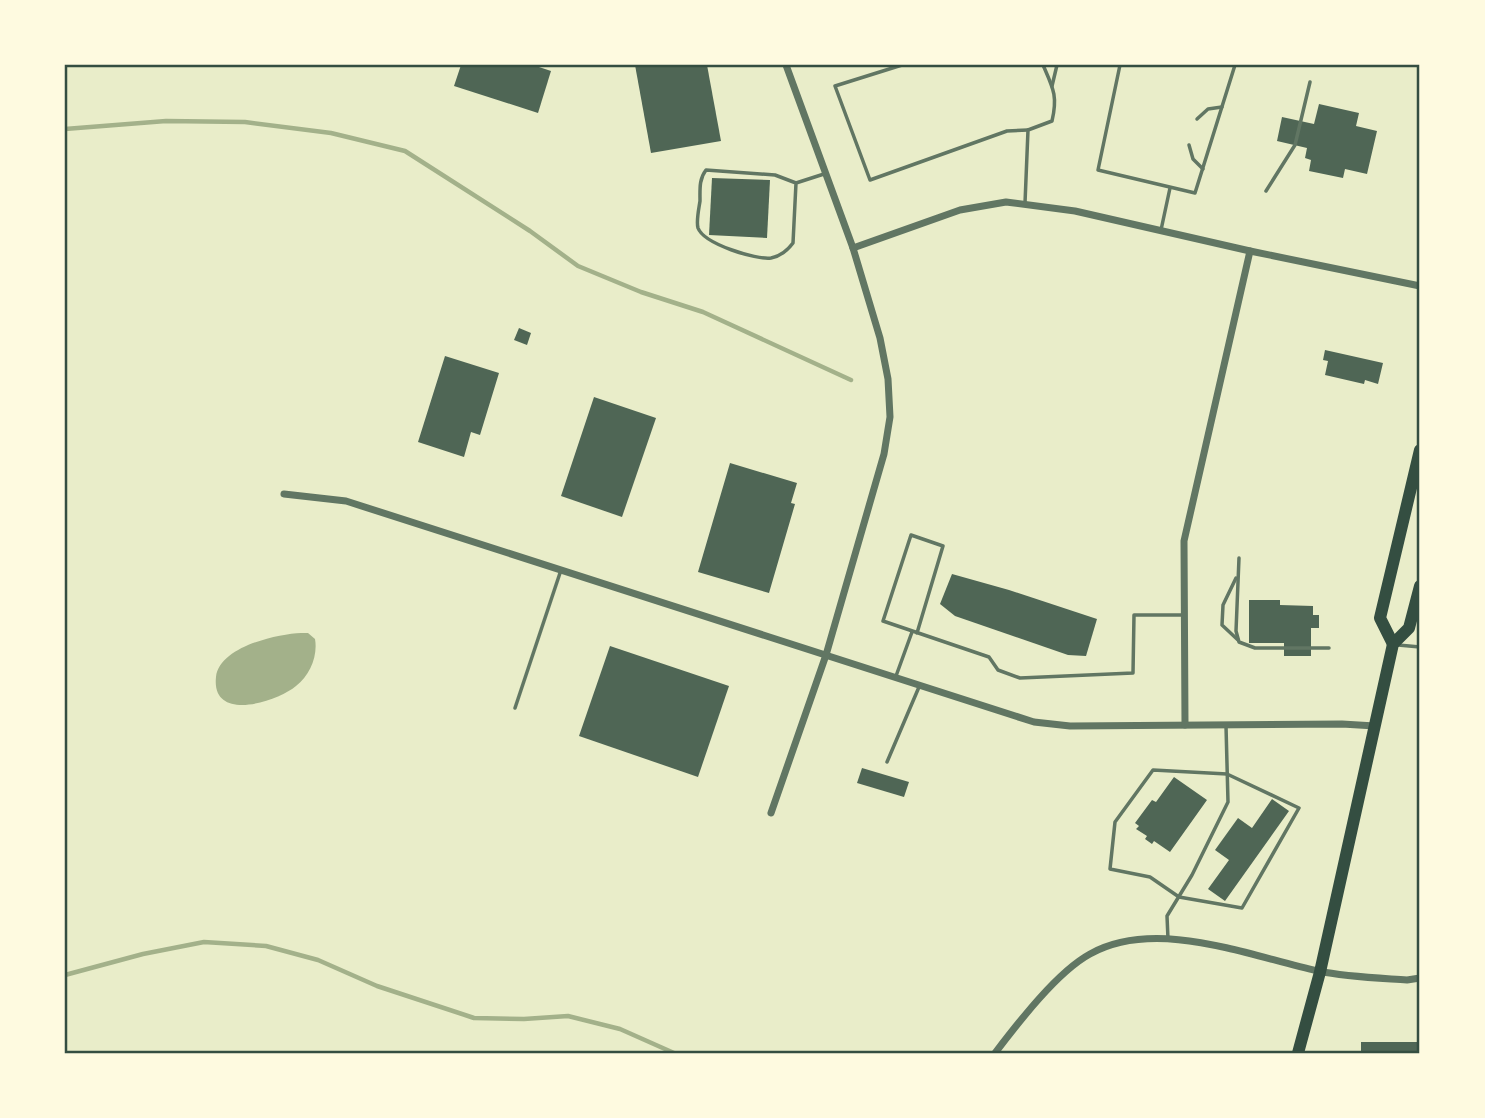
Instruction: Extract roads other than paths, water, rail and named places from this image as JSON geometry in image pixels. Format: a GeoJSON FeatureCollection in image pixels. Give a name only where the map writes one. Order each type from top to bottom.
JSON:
{"type":"FeatureCollection","features":[{"type":"Feature","properties":{"kind":"main road"},"geometry":{"type":"LineString","coordinates":[[1393,644],[1380,618],[1420,450]]}},
{"type":"Feature","properties":{"kind":"main road"},"geometry":{"type":"LineString","coordinates":[[1298,1053],[1320,972],[1393,644],[1409,628],[1420,586]]}},
{"type":"Feature","properties":{"kind":"street"},"geometry":{"type":"LineString","coordinates":[[771,813],[826,655],[884,454],[890,416],[888,379],[880,338],[853,248],[786,65]]}},
{"type":"Feature","properties":{"kind":"street"},"geometry":{"type":"LineString","coordinates":[[853,248],[960,210],[1006,202],[1075,211],[1420,286]]}},
{"type":"Feature","properties":{"kind":"street"},"geometry":{"type":"LineString","coordinates":[[1185,725],[1184,541],[1250,251]]}},
{"type":"Feature","properties":{"kind":"street"},"geometry":{"type":"LineString","coordinates":[[284,494],[346,502],[1034,722],[1070,726],[1375,726]]}},
{"type":"Feature","properties":{"kind":"street"},"geometry":{"type":"LineString","coordinates":[[995,1053],[1076,963],[1092,953],[1135,940],[1168,939],[1229,949],[1320,972],[1407,980],[1420,978]]}},
{"type":"Feature","properties":{"kind":"lane"},"geometry":{"type":"LineString","coordinates":[[902,65],[835,86],[870,180],[1007,131],[1028,130],[1052,121],[1056,103],[1052,86],[1042,65]]}},
{"type":"Feature","properties":{"kind":"lane"},"geometry":{"type":"LineString","coordinates":[[1052,86],[1057,65]]}},
{"type":"Feature","properties":{"kind":"lane"},"geometry":{"type":"LineString","coordinates":[[1120,65],[1098,170],[1195,193],[1235,65]]}},
{"type":"Feature","properties":{"kind":"lane"},"geometry":{"type":"LineString","coordinates":[[1266,191],[1295,145],[1310,82]]}},
{"type":"Feature","properties":{"kind":"lane"},"geometry":{"type":"LineString","coordinates":[[1197,119],[1208,109],[1222,107]]}},
{"type":"Feature","properties":{"kind":"lane"},"geometry":{"type":"LineString","coordinates":[[1025,205],[1028,130]]}},
{"type":"Feature","properties":{"kind":"lane"},"geometry":{"type":"LineString","coordinates":[[1189,145],[1193,159],[1203,170]]}},
{"type":"Feature","properties":{"kind":"lane"},"geometry":{"type":"LineString","coordinates":[[796,183],[793,243],[787,251],[775,258],[765,258],[720,246],[705,237],[698,227],[701,177],[706,170],[775,176],[796,183],[826,173]]}},
{"type":"Feature","properties":{"kind":"lane"},"geometry":{"type":"LineString","coordinates":[[1161,231],[1170,188]]}},
{"type":"Feature","properties":{"kind":"lane"},"geometry":{"type":"LineString","coordinates":[[895,678],[915,632],[943,546],[911,535],[883,621],[915,632],[989,657],[998,670],[1020,678],[1133,673],[1134,615],[1184,615]]}},
{"type":"Feature","properties":{"kind":"lane"},"geometry":{"type":"LineString","coordinates":[[1239,558],[1236,631],[1239,642]]}},
{"type":"Feature","properties":{"kind":"lane"},"geometry":{"type":"LineString","coordinates":[[515,708],[561,570]]}},
{"type":"Feature","properties":{"kind":"lane"},"geometry":{"type":"LineString","coordinates":[[1237,576],[1223,605],[1222,625],[1239,642],[1255,648],[1329,648]]}},
{"type":"Feature","properties":{"kind":"lane"},"geometry":{"type":"LineString","coordinates":[[1393,644],[1420,647]]}},
{"type":"Feature","properties":{"kind":"lane"},"geometry":{"type":"LineString","coordinates":[[887,762],[919,687]]}},
{"type":"Feature","properties":{"kind":"lane"},"geometry":{"type":"LineString","coordinates":[[1168,939],[1167,916],[1228,802],[1226,726]]}},
{"type":"Feature","properties":{"kind":"lane"},"geometry":{"type":"LineString","coordinates":[[1153,770],[1227,774],[1299,808],[1242,908],[1179,897],[1150,877],[1110,869],[1115,821],[1153,770]]}},
{"type":"Feature","properties":{"kind":"waterway"},"geometry":{"type":"LineString","coordinates":[[65,129],[166,121],[245,122],[331,133],[405,151],[530,231],[578,266],[641,292],[703,312],[851,380]]}},
{"type":"Feature","properties":{"kind":"waterway"},"geometry":{"type":"LineString","coordinates":[[65,975],[143,954],[204,942],[266,946],[318,960],[377,986],[474,1018],[568,1016],[620,1029],[674,1053]]}}]}
